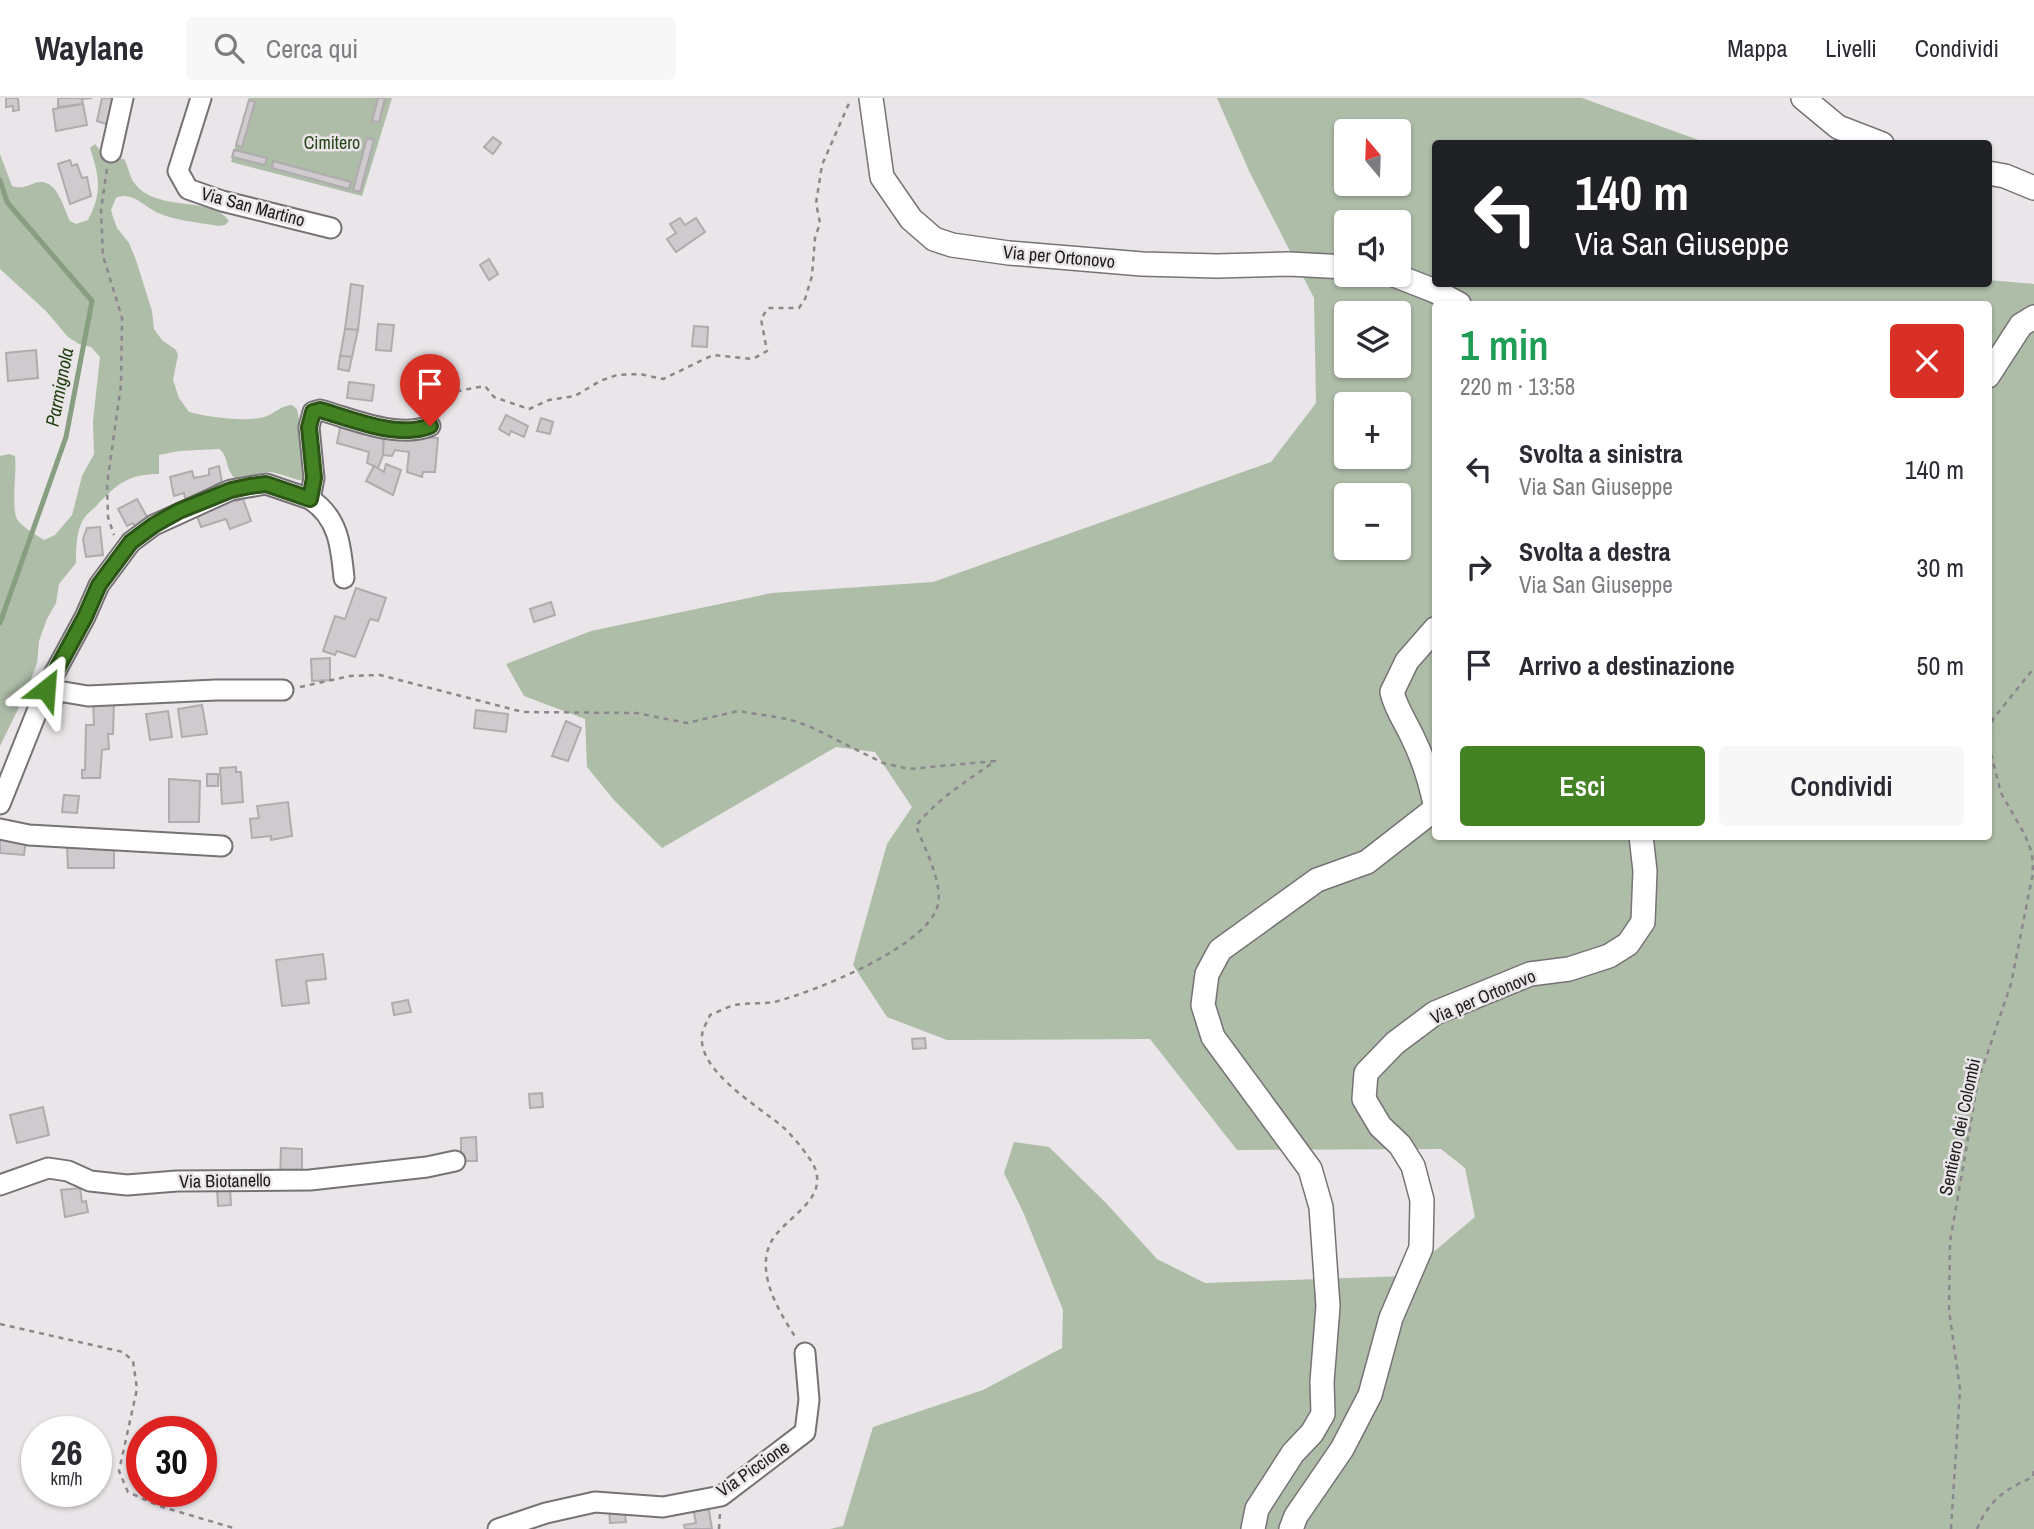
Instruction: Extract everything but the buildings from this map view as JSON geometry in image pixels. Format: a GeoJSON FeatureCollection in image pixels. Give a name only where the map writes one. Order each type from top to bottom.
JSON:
{"type":"FeatureCollection","features":[{"type":"Feature","properties":{"kind":"street"},"geometry":{"type":"LineString","coordinates":[[111,152],[123,98]]}},
{"type":"Feature","properties":{"kind":"street","name":"Via San Martino"},"geometry":{"type":"LineString","coordinates":[[201,98],[177,171],[188,189],[222,201],[331,228]]}},
{"type":"Feature","properties":{"kind":"street","name":"Via per Ortonovo"},"geometry":{"type":"LineString","coordinates":[[871,98],[882,177],[911,219],[934,239],[952,245],[1009,253],[1142,264],[1334,266]]}},
{"type":"Feature","properties":{"kind":"street"},"geometry":{"type":"LineString","coordinates":[[1803,98],[1838,127],[1872,140]]}},
{"type":"Feature","properties":{"kind":"street"},"geometry":{"type":"LineString","coordinates":[[1992,174],[2006,176],[2034,188]]}},
{"type":"Feature","properties":{"kind":"street"},"geometry":{"type":"LineString","coordinates":[[1411,282],[1453,301]]}},
{"type":"Feature","properties":{"kind":"street"},"geometry":{"type":"LineString","coordinates":[[1992,370],[2021,325],[2034,317]]}},
{"type":"Feature","properties":{"kind":"street"},"geometry":{"type":"LineString","coordinates":[[310,499],[314,478],[309,427],[313,412],[320,410],[388,428],[420,430],[430,426]]}},
{"type":"Feature","properties":{"kind":"street"},"geometry":{"type":"LineString","coordinates":[[0,804],[46,689],[99,585],[131,542],[154,525],[179,511],[231,490],[266,484],[310,499],[323,507],[340,539],[344,579]]}},
{"type":"Feature","properties":{"kind":"street"},"geometry":{"type":"LineString","coordinates":[[1432,632],[1407,660],[1392,692],[1397,710],[1411,734],[1428,774],[1432,791]]}},
{"type":"Feature","properties":{"kind":"street"},"geometry":{"type":"LineString","coordinates":[[46,689],[88,696],[283,690]]}},
{"type":"Feature","properties":{"kind":"street"},"geometry":{"type":"LineString","coordinates":[[1253,1529],[1257,1509],[1293,1453],[1312,1433],[1323,1414],[1322,1382],[1328,1306],[1326,1257],[1321,1207],[1310,1169],[1213,1037],[1203,1005],[1207,974],[1220,950],[1317,880],[1367,862],[1432,811]]}},
{"type":"Feature","properties":{"kind":"street"},"geometry":{"type":"LineString","coordinates":[[0,829],[29,835],[222,846]]}},
{"type":"Feature","properties":{"kind":"street","name":"Via per Ortonovo"},"geometry":{"type":"LineString","coordinates":[[1291,1529],[1296,1516],[1342,1449],[1370,1395],[1391,1318],[1421,1248],[1422,1200],[1413,1166],[1380,1126],[1364,1099],[1366,1073],[1395,1042],[1435,1013],[1530,974],[1569,969],[1609,956],[1628,944],[1643,922],[1646,871],[1642,840]]}},
{"type":"Feature","properties":{"kind":"street","name":"Via Biotanello"},"geometry":{"type":"LineString","coordinates":[[0,1185],[48,1168],[68,1171],[90,1181],[127,1185],[177,1181],[310,1180],[427,1167],[455,1161]]}},
{"type":"Feature","properties":{"kind":"street","name":"Via Piccione"},"geometry":{"type":"LineString","coordinates":[[498,1529],[546,1513],[595,1502],[663,1507],[721,1496],[805,1432],[809,1399],[805,1353]]}},
{"type":"Feature","properties":{"kind":"path"},"geometry":{"type":"LineString","coordinates":[[430,426],[432,409],[441,397],[460,390],[485,386],[494,397],[529,409],[549,400],[575,396],[600,381],[617,375],[640,374],[663,379],[713,355],[753,359],[767,351],[761,318],[768,308],[799,308],[805,299],[812,276],[815,238],[820,223],[816,203],[822,165],[850,98]]}},
{"type":"Feature","properties":{"kind":"path"},"geometry":{"type":"LineString","coordinates":[[111,152],[101,210],[103,256],[122,318],[122,373],[107,484],[108,517],[121,556]]}},
{"type":"Feature","properties":{"kind":"path","name":"Sentiero dei Colombi"},"geometry":{"type":"LineString","coordinates":[[1992,724],[2034,668]]}},
{"type":"Feature","properties":{"kind":"path"},"geometry":{"type":"LineString","coordinates":[[283,690],[350,676],[380,675],[523,712],[636,713],[687,723],[738,711],[788,719],[811,727],[883,763],[909,769],[995,761],[926,812],[916,825],[939,887],[938,907],[927,926],[910,941],[824,985],[775,1002],[736,1005],[710,1015],[702,1032],[706,1058],[723,1080],[786,1130],[814,1166],[818,1183],[806,1206],[783,1227],[770,1244],[767,1257],[768,1282],[782,1316],[805,1353]]}},
{"type":"Feature","properties":{"kind":"path","name":"Sentiero dei Colombi"},"geometry":{"type":"LineString","coordinates":[[1951,1529],[1960,1389],[1949,1310],[1950,1242],[1978,1080],[2011,984],[2033,873],[2032,853],[2001,793],[1992,758]]}},
{"type":"Feature","properties":{"kind":"path"},"geometry":{"type":"LineString","coordinates":[[0,1324],[123,1352],[133,1361],[137,1389],[119,1471],[128,1492],[159,1506],[237,1529]]}},
{"type":"Feature","properties":{"kind":"path"},"geometry":{"type":"LineString","coordinates":[[1977,1529],[1985,1510],[2008,1488],[2033,1477],[2034,1471]]}},
{"type":"Feature","properties":{"kind":"green space","name":"Cimitero"},"geometry":{"type":"Polygon","coordinates":[[[249,98],[392,98],[362,196],[231,162],[249,98]]]}},
{"type":"Feature","properties":{"kind":"green space"},"geometry":{"type":"Polygon","coordinates":[[[1217,98],[1582,98],[1699,140],[1432,140],[1432,287],[1992,287],[1992,280],[2034,284],[2034,1529],[830,1529],[843,1526],[873,1427],[983,1390],[1062,1348],[1063,1310],[1024,1214],[1004,1173],[1014,1142],[1049,1147],[1106,1203],[1157,1259],[1205,1283],[1405,1276],[1475,1217],[1465,1168],[1441,1149],[1237,1150],[1150,1039],[947,1040],[887,1017],[853,965],[887,844],[912,807],[875,752],[836,747],[662,848],[614,800],[587,767],[585,719],[524,696],[506,664],[591,631],[772,593],[933,582],[1271,462],[1316,403],[1314,298],[1250,173],[1217,98]]]}},
{"type":"Feature","properties":{"kind":"green space"},"geometry":{"type":"Polygon","coordinates":[[[95,144],[106,158],[124,159],[133,181],[145,193],[170,202],[210,208],[229,221],[218,226],[179,219],[156,212],[127,196],[116,198],[111,210],[117,228],[129,243],[136,260],[152,311],[154,329],[178,355],[173,380],[179,398],[189,412],[250,419],[267,416],[292,405],[297,409],[310,473],[308,481],[267,472],[237,480],[219,449],[179,451],[159,455],[159,474],[132,478],[112,490],[86,516],[81,525],[76,563],[59,584],[56,603],[39,641],[37,663],[26,693],[0,746],[0,456],[15,456],[14,507],[17,519],[44,540],[55,535],[72,515],[82,476],[94,454],[93,421],[100,357],[91,347],[68,337],[46,311],[0,269],[0,154],[12,186],[21,187],[42,182],[48,184],[58,194],[70,221],[76,224],[88,220],[96,201],[98,184],[90,148],[95,144]]]}},
{"type":"Feature","properties":{"kind":"waterway","name":"Parmignola"},"geometry":{"type":"LineString","coordinates":[[0,180],[7,202],[92,301],[66,437],[0,623]]}},
{"type":"Feature","properties":{"kind":"route"},"geometry":{"type":"LineString","coordinates":[[46,689],[99,585],[131,542],[154,525],[179,511],[231,490],[250,486],[266,484],[310,499],[314,478],[309,427],[313,412],[320,410],[388,428],[420,430],[430,426]]}}]}
